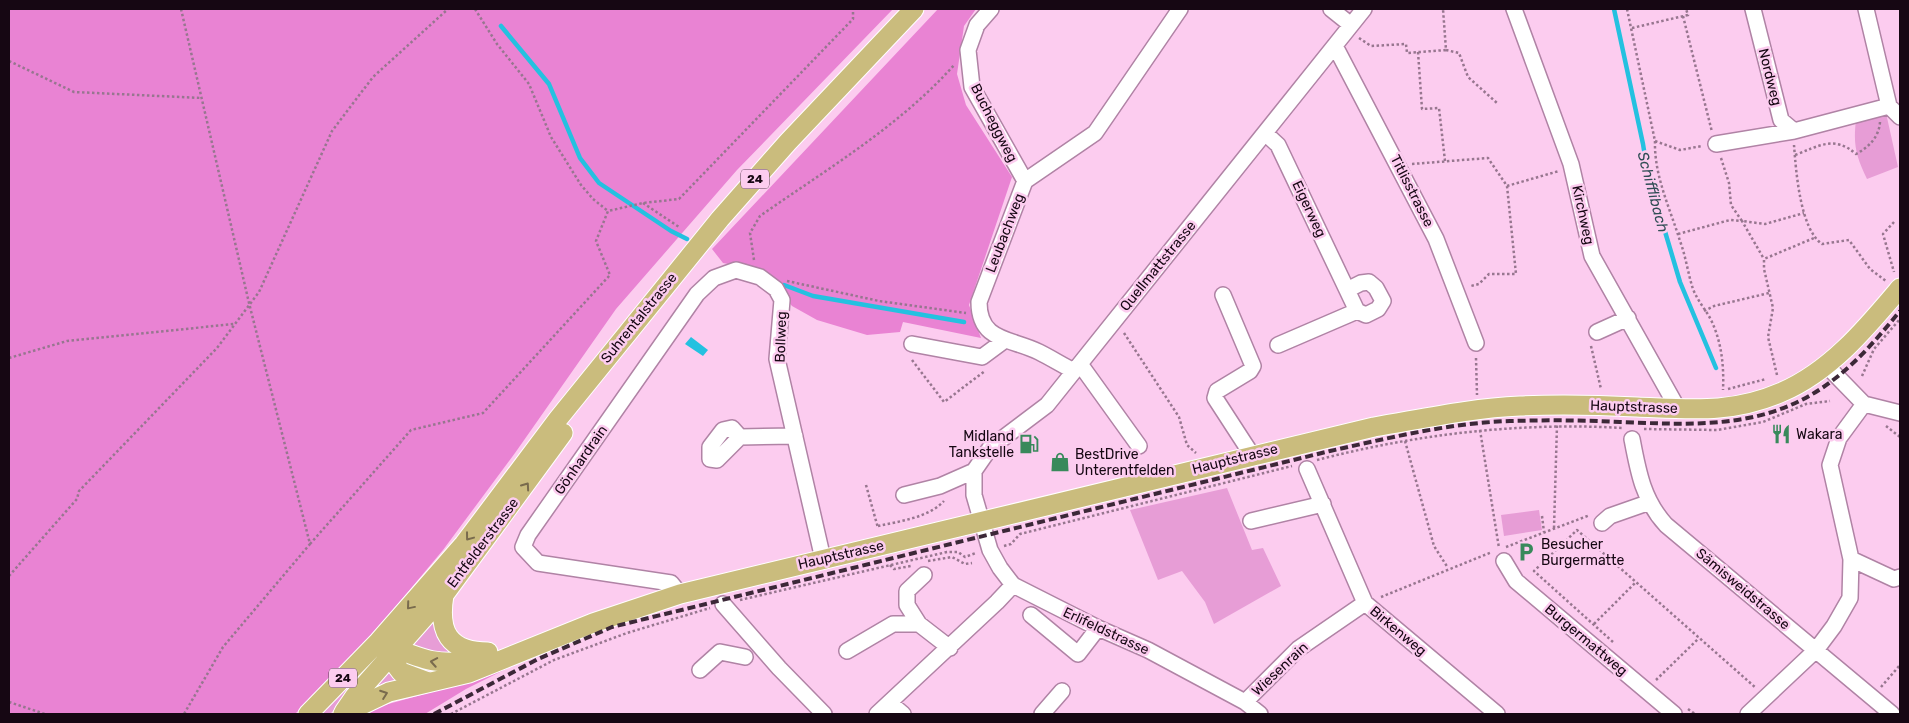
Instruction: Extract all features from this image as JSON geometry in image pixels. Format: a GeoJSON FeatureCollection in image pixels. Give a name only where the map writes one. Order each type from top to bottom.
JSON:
{"type":"FeatureCollection","features":[{"type":"Feature","properties":{"kind":"main road","name":"Suhrentalstrasse"},"geometry":{"type":"LineString","coordinates":[[379,641],[464,544],[606,359],[720,219],[788,142],[914,9]]}},
{"type":"Feature","properties":{"kind":"main road","name":"Hauptstrasse"},"geometry":{"type":"LineString","coordinates":[[516,652],[593,623],[680,594],[1374,427],[1478,409],[1521,406],[1604,406],[1707,410],[1754,402],[1784,392],[1826,365],[1868,326],[1894,281]]}},
{"type":"Feature","properties":{"kind":"main road","name":"Entfelderstrasse"},"geometry":{"type":"LineString","coordinates":[[343,714],[355,696],[444,595],[560,438],[606,359]]}},
{"type":"Feature","properties":{"kind":"main road"},"geometry":{"type":"LineString","coordinates":[[444,595],[441,612],[444,630],[446,635],[462,648],[480,652],[516,652]]}},
{"type":"Feature","properties":{"kind":"main road"},"geometry":{"type":"LineString","coordinates":[[379,641],[393,653],[440,664],[478,660],[516,652]]}},
{"type":"Feature","properties":{"kind":"main road","name":"24"},"geometry":{"type":"LineString","coordinates":[[308,714],[379,641]]}},
{"type":"Feature","properties":{"kind":"main road"},"geometry":{"type":"LineString","coordinates":[[343,714],[382,695],[469,673],[516,652]]}},
{"type":"Feature","properties":{"kind":"main road"},"geometry":{"type":"LineString","coordinates":[[393,653],[401,672],[428,682]]}},
{"type":"Feature","properties":{"kind":"street","name":"Bucheggweg"},"geometry":{"type":"LineString","coordinates":[[990,9],[977,25],[968,50],[972,87],[1025,181]]}},
{"type":"Feature","properties":{"kind":"street","name":"Leubachweg"},"geometry":{"type":"LineString","coordinates":[[979,315],[979,302],[1025,181],[1095,133],[1180,9]]}},
{"type":"Feature","properties":{"kind":"street"},"geometry":{"type":"LineString","coordinates":[[1331,9],[1351,25]]}},
{"type":"Feature","properties":{"kind":"street","name":"Quellmattstrasse"},"geometry":{"type":"LineString","coordinates":[[974,471],[990,448],[1047,405],[1364,9]]}},
{"type":"Feature","properties":{"kind":"street","name":"Kirchweg"},"geometry":{"type":"LineString","coordinates":[[1514,9],[1572,168],[1592,256],[1678,409]]}},
{"type":"Feature","properties":{"kind":"street","name":"Nordweg"},"geometry":{"type":"LineString","coordinates":[[1753,9],[1781,120],[1794,131]]}},
{"type":"Feature","properties":{"kind":"street"},"geometry":{"type":"LineString","coordinates":[[1866,9],[1885,107],[1900,117]]}},
{"type":"Feature","properties":{"kind":"street","name":"Titlisstrasse"},"geometry":{"type":"LineString","coordinates":[[1335,46],[1436,239],[1476,343]]}},
{"type":"Feature","properties":{"kind":"street"},"geometry":{"type":"LineString","coordinates":[[1716,144],[1794,131],[1885,107]]}},
{"type":"Feature","properties":{"kind":"street","name":"Eigerweg"},"geometry":{"type":"LineString","coordinates":[[1265,133],[1278,145],[1357,311]]}},
{"type":"Feature","properties":{"kind":"street","name":"Gönhardrain"},"geometry":{"type":"LineString","coordinates":[[680,594],[671,583],[538,563],[523,547],[528,535],[697,294],[714,278],[729,271],[736,270],[760,277]]}},
{"type":"Feature","properties":{"kind":"street","name":"Bollweg"},"geometry":{"type":"LineString","coordinates":[[760,277],[776,289],[782,300],[778,360],[823,559]]}},
{"type":"Feature","properties":{"kind":"street"},"geometry":{"type":"LineString","coordinates":[[1278,345],[1357,311],[1366,314],[1378,309],[1383,300],[1376,288],[1369,282],[1361,283],[1347,290]]}},
{"type":"Feature","properties":{"kind":"street"},"geometry":{"type":"LineString","coordinates":[[1223,296],[1252,366],[1250,371],[1217,391],[1216,398],[1252,455]]}},
{"type":"Feature","properties":{"kind":"street"},"geometry":{"type":"LineString","coordinates":[[979,315],[980,320],[994,336],[1077,368],[1139,446]]}},
{"type":"Feature","properties":{"kind":"street"},"geometry":{"type":"LineString","coordinates":[[1597,332],[1628,318]]}},
{"type":"Feature","properties":{"kind":"street"},"geometry":{"type":"LineString","coordinates":[[912,344],[982,357],[1004,340]]}},
{"type":"Feature","properties":{"kind":"street"},"geometry":{"type":"LineString","coordinates":[[1826,365],[1864,404],[1900,413]]}},
{"type":"Feature","properties":{"kind":"street"},"geometry":{"type":"LineString","coordinates":[[1748,714],[1816,650],[1834,626],[1850,598],[1851,560],[1830,465],[1839,438],[1864,404]]}},
{"type":"Feature","properties":{"kind":"street","name":"Sämisweidstrasse"},"geometry":{"type":"LineString","coordinates":[[1634,432],[1639,477],[1656,514],[1672,531],[1892,714]]}},
{"type":"Feature","properties":{"kind":"street"},"geometry":{"type":"LineString","coordinates":[[740,437],[795,436]]}},
{"type":"Feature","properties":{"kind":"street","name":"Birkenweg"},"geometry":{"type":"LineString","coordinates":[[1306,465],[1365,604],[1496,714]]}},
{"type":"Feature","properties":{"kind":"street"},"geometry":{"type":"LineString","coordinates":[[904,495],[940,486],[974,471]]}},
{"type":"Feature","properties":{"kind":"street"},"geometry":{"type":"LineString","coordinates":[[974,471],[972,487],[983,522]]}},
{"type":"Feature","properties":{"kind":"street"},"geometry":{"type":"LineString","coordinates":[[1596,519],[1650,502]]}},
{"type":"Feature","properties":{"kind":"street"},"geometry":{"type":"LineString","coordinates":[[1251,521],[1322,504]]}},
{"type":"Feature","properties":{"kind":"street","name":"Erlifeldstrasse"},"geometry":{"type":"LineString","coordinates":[[983,522],[990,550],[1013,585],[1098,628],[1148,650],[1245,702],[1260,714]]}},
{"type":"Feature","properties":{"kind":"street","name":"Burgermattweg"},"geometry":{"type":"LineString","coordinates":[[1502,555],[1516,581],[1678,709]]}},
{"type":"Feature","properties":{"kind":"street"},"geometry":{"type":"LineString","coordinates":[[1851,560],[1894,579],[1900,577]]}},
{"type":"Feature","properties":{"kind":"street"},"geometry":{"type":"LineString","coordinates":[[920,568],[907,591],[907,605],[919,624],[950,648]]}},
{"type":"Feature","properties":{"kind":"street"},"geometry":{"type":"LineString","coordinates":[[878,714],[950,648],[1013,585]]}},
{"type":"Feature","properties":{"kind":"street"},"geometry":{"type":"LineString","coordinates":[[723,604],[824,714]]}},
{"type":"Feature","properties":{"kind":"street","name":"Wiesenrain"},"geometry":{"type":"LineString","coordinates":[[1245,702],[1298,649],[1365,604]]}},
{"type":"Feature","properties":{"kind":"street"},"geometry":{"type":"LineString","coordinates":[[1031,615],[1078,654],[1098,628]]}},
{"type":"Feature","properties":{"kind":"street"},"geometry":{"type":"LineString","coordinates":[[847,651],[893,624],[919,624]]}},
{"type":"Feature","properties":{"kind":"street"},"geometry":{"type":"LineString","coordinates":[[700,670],[720,652],[741,663],[757,643]]}},
{"type":"Feature","properties":{"kind":"street"},"geometry":{"type":"LineString","coordinates":[[1042,714],[1062,691]]}},
{"type":"Feature","properties":{"kind":"street"},"geometry":{"type":"LineString","coordinates":[[890,703],[903,714]]}},
{"type":"Feature","properties":{"kind":"path"},"geometry":{"type":"LineString","coordinates":[[181,9],[249,303],[310,544]]}},
{"type":"Feature","properties":{"kind":"path"},"geometry":{"type":"LineString","coordinates":[[9,576],[77,499],[79,491],[217,348],[258,292],[332,131],[374,78],[448,9]]}},
{"type":"Feature","properties":{"kind":"path"},"geometry":{"type":"LineString","coordinates":[[475,9],[497,44],[529,84],[551,137],[581,186],[608,211]]}},
{"type":"Feature","properties":{"kind":"path"},"geometry":{"type":"LineString","coordinates":[[608,211],[643,202],[679,199],[853,19],[853,9]]}},
{"type":"Feature","properties":{"kind":"path"},"geometry":{"type":"LineString","coordinates":[[1443,9],[1446,50]]}},
{"type":"Feature","properties":{"kind":"path"},"geometry":{"type":"LineString","coordinates":[[1627,9],[1655,141],[1657,164],[1664,196],[1678,234],[1693,289],[1704,311],[1712,321],[1720,346],[1724,370],[1723,390]]}},
{"type":"Feature","properties":{"kind":"path"},"geometry":{"type":"LineString","coordinates":[[1632,28],[1688,15],[1686,9]]}},
{"type":"Feature","properties":{"kind":"path"},"geometry":{"type":"LineString","coordinates":[[1683,16],[1716,144],[1729,183],[1731,205],[1764,259],[1764,269],[1773,308],[1768,337],[1777,375]]}},
{"type":"Feature","properties":{"kind":"path"},"geometry":{"type":"LineString","coordinates":[[1364,42],[1371,46],[1406,44],[1406,52],[1446,50],[1459,52],[1468,77],[1497,103]]}},
{"type":"Feature","properties":{"kind":"path"},"geometry":{"type":"LineString","coordinates":[[968,50],[940,80],[887,128],[760,216],[750,233],[752,254],[760,277],[793,281],[879,301],[979,315]]}},
{"type":"Feature","properties":{"kind":"path"},"geometry":{"type":"LineString","coordinates":[[1418,52],[1422,110],[1439,108],[1445,162]]}},
{"type":"Feature","properties":{"kind":"path"},"geometry":{"type":"LineString","coordinates":[[9,61],[74,92],[202,98]]}},
{"type":"Feature","properties":{"kind":"path"},"geometry":{"type":"LineString","coordinates":[[1795,155],[1829,142],[1845,144],[1856,154],[1866,149],[1879,132],[1885,107]]}},
{"type":"Feature","properties":{"kind":"path"},"geometry":{"type":"LineString","coordinates":[[1794,131],[1795,155],[1804,213],[1814,238],[1822,244],[1849,240],[1854,244],[1866,265],[1894,281]]}},
{"type":"Feature","properties":{"kind":"path"},"geometry":{"type":"LineString","coordinates":[[1655,141],[1680,150],[1716,144]]}},
{"type":"Feature","properties":{"kind":"path"},"geometry":{"type":"LineString","coordinates":[[1398,165],[1488,158],[1507,186],[1516,274],[1489,274],[1479,284],[1457,290]]}},
{"type":"Feature","properties":{"kind":"path"},"geometry":{"type":"LineString","coordinates":[[1507,186],[1572,168]]}},
{"type":"Feature","properties":{"kind":"path"},"geometry":{"type":"LineString","coordinates":[[643,202],[679,227]]}},
{"type":"Feature","properties":{"kind":"path"},"geometry":{"type":"LineString","coordinates":[[184,714],[223,647],[310,544],[411,430],[482,413],[610,275],[596,241],[608,211]]}},
{"type":"Feature","properties":{"kind":"path"},"geometry":{"type":"LineString","coordinates":[[1678,234],[1730,220],[1765,224],[1804,213]]}},
{"type":"Feature","properties":{"kind":"path"},"geometry":{"type":"LineString","coordinates":[[1894,222],[1883,234],[1894,281]]}},
{"type":"Feature","properties":{"kind":"path"},"geometry":{"type":"LineString","coordinates":[[1764,259],[1814,238]]}},
{"type":"Feature","properties":{"kind":"path"},"geometry":{"type":"LineString","coordinates":[[1881,289],[1894,281],[1900,268]]}},
{"type":"Feature","properties":{"kind":"path"},"geometry":{"type":"LineString","coordinates":[[1704,311],[1714,306],[1769,293]]}},
{"type":"Feature","properties":{"kind":"path"},"geometry":{"type":"LineString","coordinates":[[1862,376],[1874,349],[1900,319]]}},
{"type":"Feature","properties":{"kind":"path"},"geometry":{"type":"LineString","coordinates":[[1115,320],[1179,417],[1186,445],[1200,457],[1206,466]]}},
{"type":"Feature","properties":{"kind":"path"},"geometry":{"type":"LineString","coordinates":[[9,358],[67,341],[234,324]]}},
{"type":"Feature","properties":{"kind":"path"},"geometry":{"type":"LineString","coordinates":[[1597,332],[1590,341],[1604,406]]}},
{"type":"Feature","properties":{"kind":"path"},"geometry":{"type":"LineString","coordinates":[[1476,343],[1478,409]]}},
{"type":"Feature","properties":{"kind":"path"},"geometry":{"type":"LineString","coordinates":[[912,344],[905,350],[944,402],[989,368]]}},
{"type":"Feature","properties":{"kind":"path"},"geometry":{"type":"LineString","coordinates":[[1716,392],[1777,375],[1784,371]]}},
{"type":"Feature","properties":{"kind":"path"},"geometry":{"type":"LineString","coordinates":[[990,550],[1011,544],[1020,534],[1404,441],[1480,430],[1557,425],[1634,432],[1717,430],[1763,422],[1806,404],[1830,402]]}},
{"type":"Feature","properties":{"kind":"path"},"geometry":{"type":"LineString","coordinates":[[1554,528],[1557,425]]}},
{"type":"Feature","properties":{"kind":"path"},"geometry":{"type":"LineString","coordinates":[[1480,430],[1502,555]]}},
{"type":"Feature","properties":{"kind":"path"},"geometry":{"type":"LineString","coordinates":[[1404,441],[1434,546],[1448,568]]}},
{"type":"Feature","properties":{"kind":"path"},"geometry":{"type":"LineString","coordinates":[[866,485],[879,532]]}},
{"type":"Feature","properties":{"kind":"path"},"geometry":{"type":"LineString","coordinates":[[878,526],[909,520],[934,510],[948,496]]}},
{"type":"Feature","properties":{"kind":"path"},"geometry":{"type":"LineString","coordinates":[[1542,516],[1544,532]]}},
{"type":"Feature","properties":{"kind":"path"},"geometry":{"type":"LineString","coordinates":[[1365,604],[1448,568],[1502,555],[1554,528],[1596,519]]}},
{"type":"Feature","properties":{"kind":"path"},"geometry":{"type":"LineString","coordinates":[[1614,643],[1534,571],[1577,530],[1767,698]]}},
{"type":"Feature","properties":{"kind":"path"},"geometry":{"type":"LineString","coordinates":[[890,565],[894,570],[920,568],[952,557],[965,564],[972,563],[965,557]]}},
{"type":"Feature","properties":{"kind":"path"},"geometry":{"type":"LineString","coordinates":[[1594,624],[1636,582]]}},
{"type":"Feature","properties":{"kind":"path"},"geometry":{"type":"LineString","coordinates":[[1656,680],[1699,638]]}},
{"type":"Feature","properties":{"kind":"path"},"geometry":{"type":"LineString","coordinates":[[1871,697],[1900,665]]}},
{"type":"Feature","properties":{"kind":"path"},"geometry":{"type":"LineString","coordinates":[[1649,674],[1663,686]]}},
{"type":"Feature","properties":{"kind":"path"},"geometry":{"type":"LineString","coordinates":[[9,702],[45,714]]}},
{"type":"Feature","properties":{"kind":"path"},"geometry":{"type":"LineString","coordinates":[[1678,709],[1695,714]]}},
{"type":"Feature","properties":{"kind":"shaded area"},"geometry":{"type":"Polygon","coordinates":[[[9,9],[893,9],[737,170],[616,309],[515,453],[443,550],[367,641],[295,714],[9,714],[9,9]]]}},
{"type":"Feature","properties":{"kind":"shaded area"},"geometry":{"type":"Polygon","coordinates":[[[938,9],[976,9],[964,26],[957,74],[966,105],[1012,177],[969,305],[981,338],[903,322],[900,332],[867,335],[817,320],[792,306],[763,271],[723,263],[712,249],[938,9]]]}},
{"type":"Feature","properties":{"kind":"shaded area"},"geometry":{"type":"Polygon","coordinates":[[[1886,113],[1898,167],[1867,179],[1856,150],[1856,120],[1886,113]]]}},
{"type":"Feature","properties":{"kind":"shaded area"},"geometry":{"type":"Polygon","coordinates":[[[1227,488],[1252,550],[1263,548],[1281,586],[1214,624],[1205,602],[1182,571],[1158,580],[1130,510],[1227,488]]]}},
{"type":"Feature","properties":{"kind":"shaded area"},"geometry":{"type":"Polygon","coordinates":[[[1539,510],[1542,530],[1504,536],[1501,515],[1539,510]]]}},
{"type":"Feature","properties":{"kind":"shaded area"},"geometry":{"type":"Polygon","coordinates":[[[434,618],[463,655],[415,650],[413,644],[434,618]]]}},
{"type":"Feature","properties":{"kind":"shaded area"},"geometry":{"type":"Polygon","coordinates":[[[383,660],[330,714],[318,714],[360,673],[383,660]]]}},
{"type":"Feature","properties":{"kind":"shaded area"},"geometry":{"type":"Polygon","coordinates":[[[516,664],[466,689],[425,714],[368,714],[381,706],[450,687],[516,664]]]}},
{"type":"Feature","properties":{"kind":"shaded area"},"geometry":{"type":"Polygon","coordinates":[[[388,672],[402,681],[369,693],[388,672]]]}},
{"type":"Feature","properties":{"kind":"water"},"geometry":{"type":"Polygon","coordinates":[[[691,337],[708,350],[703,356],[685,344],[691,337]]]}},
{"type":"Feature","properties":{"kind":"waterway","name":"Schifflibach"},"geometry":{"type":"LineString","coordinates":[[1614,9],[1643,144],[1650,189],[1658,208],[1680,282],[1716,368]]}},
{"type":"Feature","properties":{"kind":"waterway"},"geometry":{"type":"LineString","coordinates":[[501,26],[549,84],[580,158],[599,183],[671,231],[687,239]]}},
{"type":"Feature","properties":{"kind":"waterway"},"geometry":{"type":"LineString","coordinates":[[784,285],[813,296],[964,322]]}},
{"type":"Feature","properties":{"kind":"railway"},"geometry":{"type":"LineString","coordinates":[[434,714],[538,659],[612,627],[1330,451],[1419,432],[1487,422],[1565,420],[1678,424],[1706,423],[1760,415],[1786,407],[1812,394],[1837,377],[1862,354],[1900,311]]}},
{"type":"Feature","properties":{"kind":"place","name":"Wakara"},"geometry":{"type":"Point","coordinates":[1781,434]}},
{"type":"Feature","properties":{"kind":"place","name":"Midland Tankstelle"},"geometry":{"type":"Point","coordinates":[1029,444]}},
{"type":"Feature","properties":{"kind":"place","name":"BestDrive Unterentfelden"},"geometry":{"type":"Point","coordinates":[1060,462]}},
{"type":"Feature","properties":{"kind":"place","name":"Besucher Burgermatte"},"geometry":{"type":"Point","coordinates":[1526,552]}}]}
